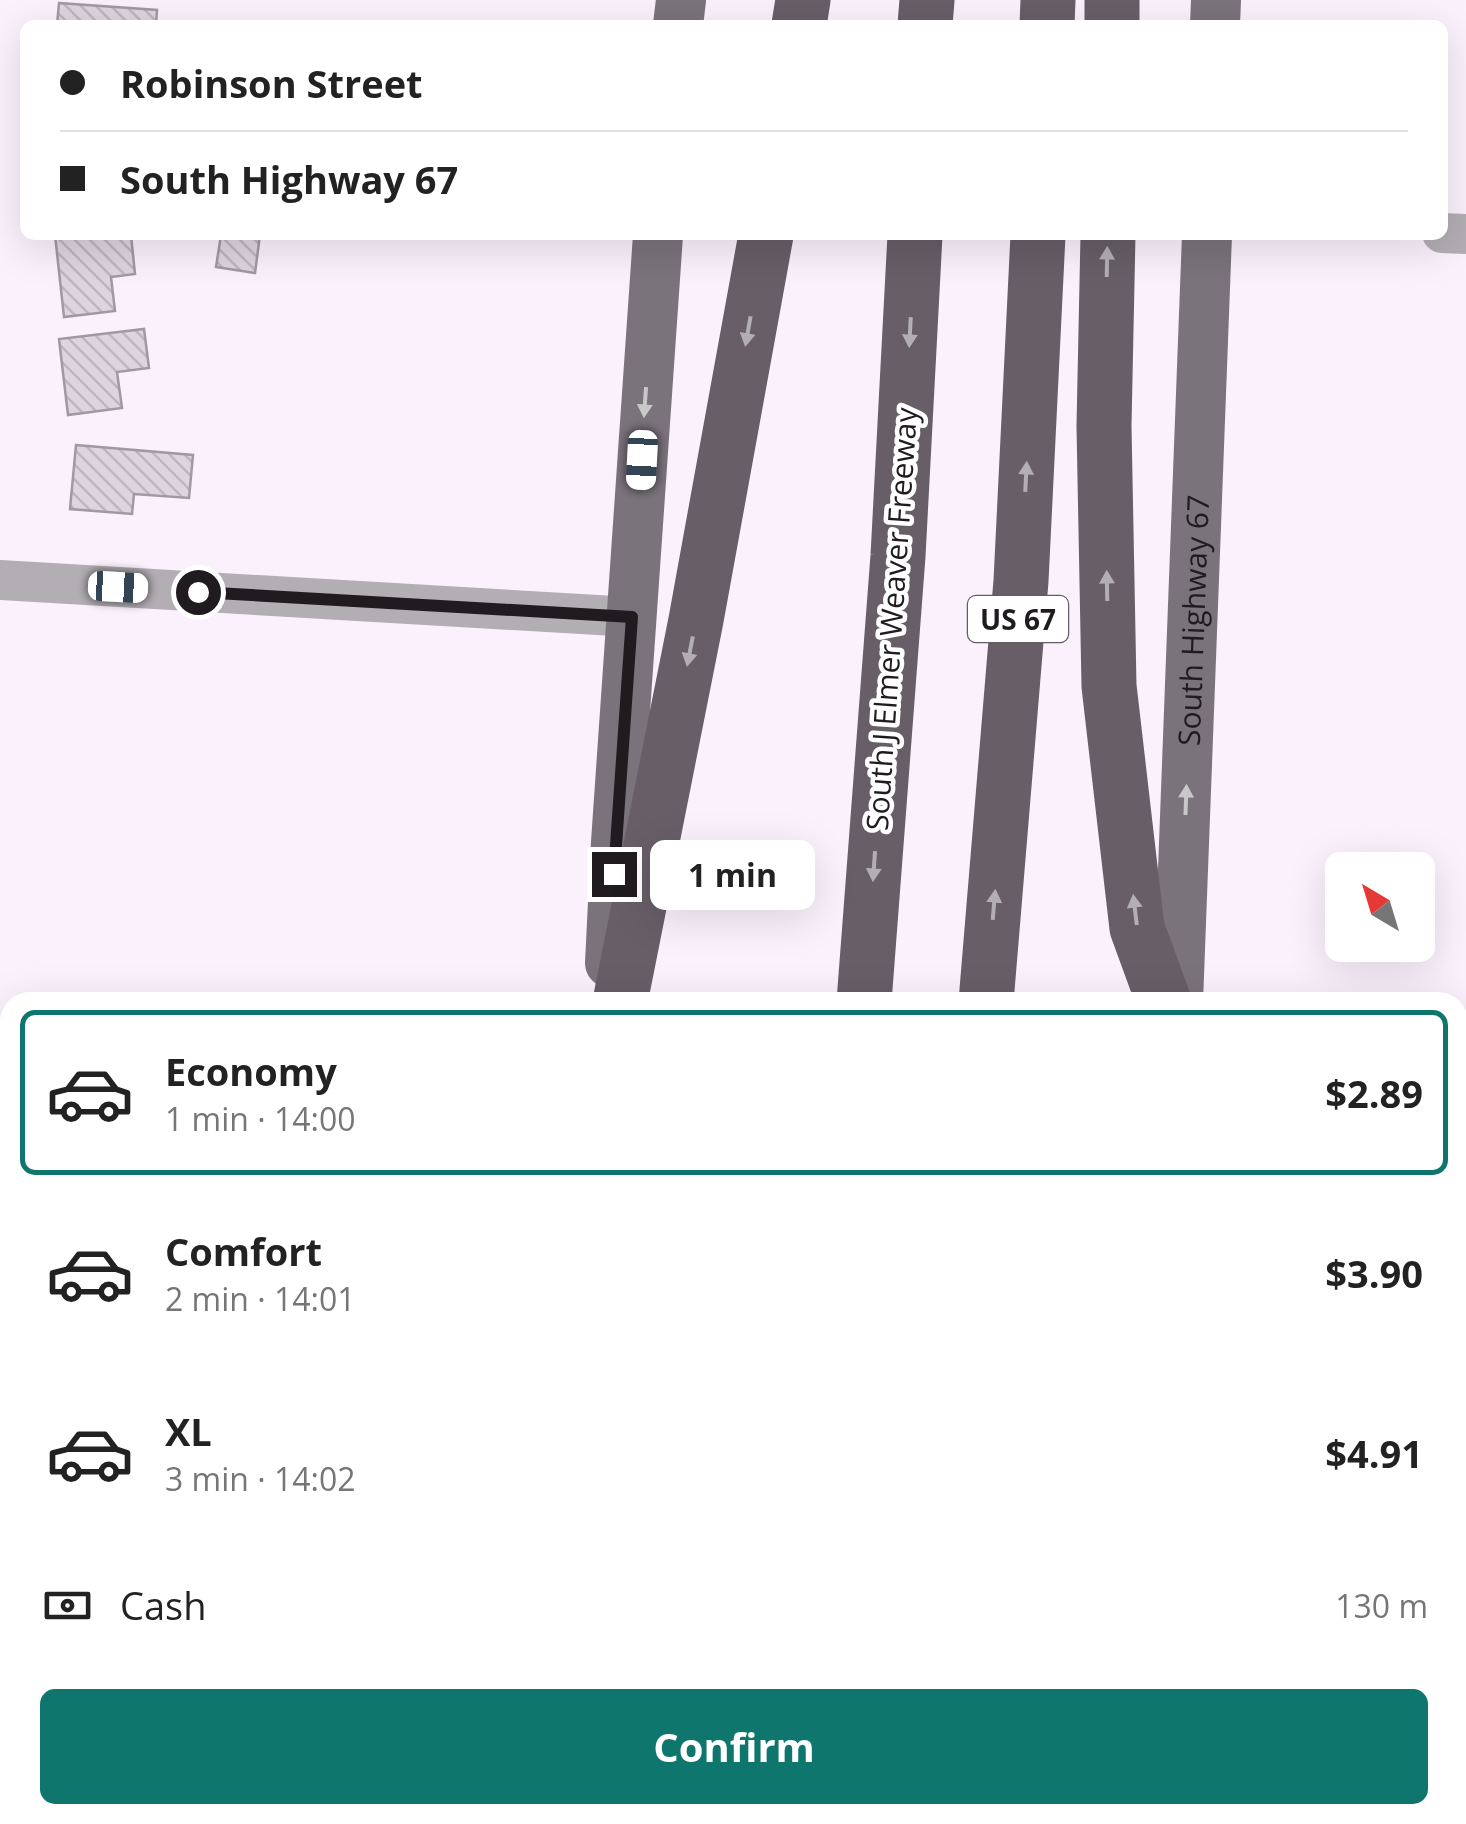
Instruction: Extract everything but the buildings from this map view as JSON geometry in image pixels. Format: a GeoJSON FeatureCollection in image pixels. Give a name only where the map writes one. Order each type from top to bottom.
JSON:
{"type":"FeatureCollection","features":[{"type":"Feature","properties":{"kind":"highway"},"geometry":{"type":"LineString","coordinates":[[622,992],[696,620],[765,240]]}},
{"type":"Feature","properties":{"kind":"highway","name":"South J Elmer Weaver Freeway"},"geometry":{"type":"LineString","coordinates":[[865,992],[898,556],[915,240]]}},
{"type":"Feature","properties":{"kind":"highway","name":"US 67"},"geometry":{"type":"LineString","coordinates":[[987,992],[1021,581],[1038,240]]}},
{"type":"Feature","properties":{"kind":"highway"},"geometry":{"type":"LineString","coordinates":[[1108,240],[1104,426],[1108,686],[1137,928],[1160,992]]}},
{"type":"Feature","properties":{"kind":"main road"},"geometry":{"type":"LineString","coordinates":[[609,992],[616,842],[658,240]]}},
{"type":"Feature","properties":{"kind":"main road","name":"South Highway 67"},"geometry":{"type":"LineString","coordinates":[[1178,992],[1207,240]]}},
{"type":"Feature","properties":{"kind":"street"},"geometry":{"type":"LineString","coordinates":[[0,580],[632,617]]}},
{"type":"Feature","properties":{"kind":"route"},"geometry":{"type":"LineString","coordinates":[[198,592],[632,617],[614,874]]}}]}
